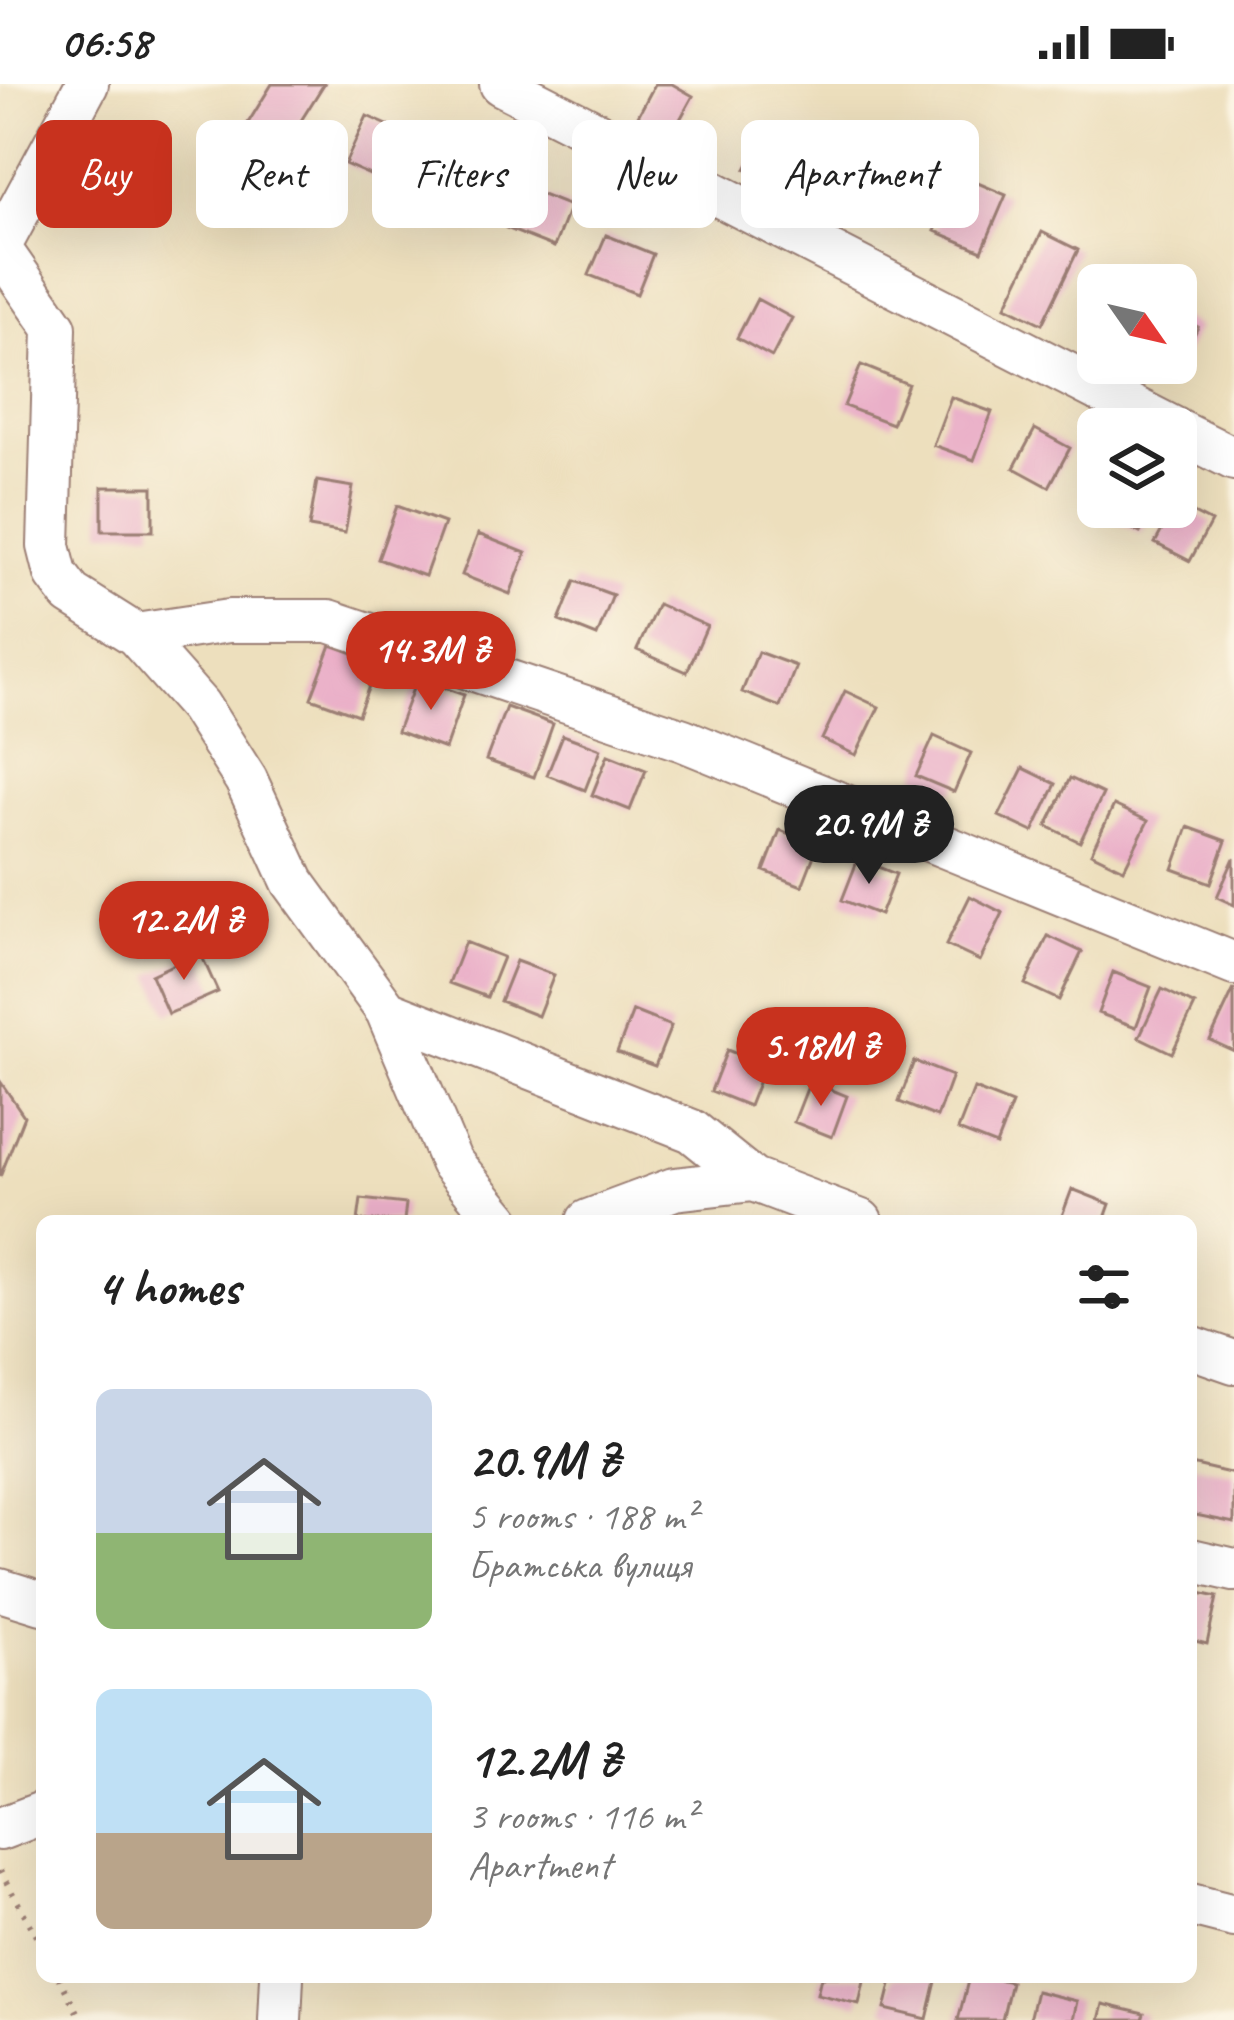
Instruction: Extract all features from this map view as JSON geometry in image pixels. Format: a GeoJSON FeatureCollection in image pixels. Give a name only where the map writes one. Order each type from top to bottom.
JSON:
{"type":"FeatureCollection","features":[{"type":"Feature","properties":{"kind":"street"},"geometry":{"type":"LineString","coordinates":[[87,84],[0,247],[55,328],[49,546],[56,574],[71,594],[136,635],[199,706],[246,780],[293,882],[387,1011],[451,1162],[495,1215]]}},
{"type":"Feature","properties":{"kind":"street"},"geometry":{"type":"LineString","coordinates":[[502,84],[1134,408]]}},
{"type":"Feature","properties":{"kind":"street"},"geometry":{"type":"LineString","coordinates":[[1197,440],[1234,459]]}},
{"type":"Feature","properties":{"kind":"street"},"geometry":{"type":"LineString","coordinates":[[136,635],[229,621],[329,621],[683,740],[1234,964]]}},
{"type":"Feature","properties":{"kind":"street"},"geometry":{"type":"LineString","coordinates":[[387,1011],[692,1131],[753,1180],[845,1215]]}},
{"type":"Feature","properties":{"kind":"street"},"geometry":{"type":"LineString","coordinates":[[604,1215],[674,1189],[753,1180]]}},
{"type":"Feature","properties":{"kind":"street"},"geometry":{"type":"LineString","coordinates":[[1197,1349],[1234,1362]]}},
{"type":"Feature","properties":{"kind":"street"},"geometry":{"type":"LineString","coordinates":[[1197,1561],[1234,1570]]}},
{"type":"Feature","properties":{"kind":"street"},"geometry":{"type":"LineString","coordinates":[[0,1590],[36,1601]]}},
{"type":"Feature","properties":{"kind":"street"},"geometry":{"type":"LineString","coordinates":[[0,1829],[36,1815]]}},
{"type":"Feature","properties":{"kind":"street"},"geometry":{"type":"LineString","coordinates":[[1197,1907],[1234,1916]]}},
{"type":"Feature","properties":{"kind":"street"},"geometry":{"type":"LineString","coordinates":[[280,2020],[282,1983]]}},
{"type":"Feature","properties":{"kind":"path"},"geometry":{"type":"LineString","coordinates":[[0,1871],[36,1934]]}},
{"type":"Feature","properties":{"kind":"path"},"geometry":{"type":"LineString","coordinates":[[61,1983],[81,2020]]}},
{"type":"Feature","properties":{"kind":"building"},"geometry":{"type":"Polygon","coordinates":[[[272,84],[324,84],[301,120],[250,120],[272,84]]]}},
{"type":"Feature","properties":{"kind":"building"},"geometry":{"type":"Polygon","coordinates":[[[655,84],[672,84],[693,96],[680,120],[638,116],[655,84]]]}},
{"type":"Feature","properties":{"kind":"building"},"geometry":{"type":"Polygon","coordinates":[[[367,116],[376,120],[372,120],[372,176],[348,165],[367,116]]]}},
{"type":"Feature","properties":{"kind":"building"},"geometry":{"type":"Polygon","coordinates":[[[979,184],[1006,195],[982,251],[935,231],[979,228],[979,184]]]}},
{"type":"Feature","properties":{"kind":"building"},"geometry":{"type":"Polygon","coordinates":[[[548,197],[570,206],[554,247],[506,228],[548,228],[548,197]]]}},
{"type":"Feature","properties":{"kind":"building"},"geometry":{"type":"Polygon","coordinates":[[[1042,232],[1078,250],[1042,324],[1006,306],[1042,232]]]}},
{"type":"Feature","properties":{"kind":"building"},"geometry":{"type":"Polygon","coordinates":[[[606,235],[653,254],[637,294],[589,275],[606,235]]]}},
{"type":"Feature","properties":{"kind":"building"},"geometry":{"type":"Polygon","coordinates":[[[757,299],[792,318],[772,357],[737,338],[757,299]]]}},
{"type":"Feature","properties":{"kind":"building"},"geometry":{"type":"Polygon","coordinates":[[[861,365],[908,384],[892,424],[844,406],[861,365]]]}},
{"type":"Feature","properties":{"kind":"building"},"geometry":{"type":"Polygon","coordinates":[[[951,397],[992,412],[974,460],[933,445],[951,397]]]}},
{"type":"Feature","properties":{"kind":"building"},"geometry":{"type":"Polygon","coordinates":[[[1035,429],[1070,448],[1049,487],[1014,468],[1035,429]]]}},
{"type":"Feature","properties":{"kind":"building"},"geometry":{"type":"Polygon","coordinates":[[[317,481],[353,487],[345,533],[309,527],[317,481]]]}},
{"type":"Feature","properties":{"kind":"building"},"geometry":{"type":"Polygon","coordinates":[[[102,487],[153,487],[153,531],[102,531],[102,487]]]}},
{"type":"Feature","properties":{"kind":"building"},"geometry":{"type":"Polygon","coordinates":[[[397,506],[444,523],[425,576],[378,559],[397,506]]]}},
{"type":"Feature","properties":{"kind":"building"},"geometry":{"type":"Polygon","coordinates":[[[1197,515],[1211,522],[1190,561],[1155,543],[1163,528],[1197,528],[1197,515]]]}},
{"type":"Feature","properties":{"kind":"building"},"geometry":{"type":"Polygon","coordinates":[[[478,534],[526,553],[510,594],[462,575],[478,534]]]}},
{"type":"Feature","properties":{"kind":"building"},"geometry":{"type":"Polygon","coordinates":[[[575,581],[613,595],[597,636],[559,621],[575,581]]]}},
{"type":"Feature","properties":{"kind":"building"},"geometry":{"type":"Polygon","coordinates":[[[658,604],[707,626],[687,672],[637,650],[658,604]]]}},
{"type":"Feature","properties":{"kind":"building"},"geometry":{"type":"Polygon","coordinates":[[[331,645],[378,662],[358,715],[311,698],[331,645]]]}},
{"type":"Feature","properties":{"kind":"building"},"geometry":{"type":"Polygon","coordinates":[[[758,652],[796,666],[780,707],[742,692],[758,652]]]}},
{"type":"Feature","properties":{"kind":"building"},"geometry":{"type":"Polygon","coordinates":[[[417,678],[464,695],[445,749],[397,731],[417,678]]]}},
{"type":"Feature","properties":{"kind":"building"},"geometry":{"type":"Polygon","coordinates":[[[845,691],[879,707],[856,755],[822,739],[845,691]]]}},
{"type":"Feature","properties":{"kind":"building"},"geometry":{"type":"Polygon","coordinates":[[[506,707],[553,724],[534,777],[486,760],[506,707]]]}},
{"type":"Feature","properties":{"kind":"building"},"geometry":{"type":"Polygon","coordinates":[[[563,735],[601,749],[585,790],[547,775],[563,735]]]}},
{"type":"Feature","properties":{"kind":"building"},"geometry":{"type":"Polygon","coordinates":[[[934,736],[971,753],[954,792],[916,776],[934,736]]]}},
{"type":"Feature","properties":{"kind":"building"},"geometry":{"type":"Polygon","coordinates":[[[608,755],[646,770],[630,810],[592,795],[608,755]]]}},
{"type":"Feature","properties":{"kind":"building"},"geometry":{"type":"Polygon","coordinates":[[[1023,768],[1056,784],[1033,832],[999,816],[1023,768]]]}},
{"type":"Feature","properties":{"kind":"building"},"geometry":{"type":"Polygon","coordinates":[[[1070,778],[1103,794],[1080,842],[1047,826],[1070,778]]]}},
{"type":"Feature","properties":{"kind":"building"},"geometry":{"type":"Polygon","coordinates":[[[1114,805],[1148,821],[1124,869],[1091,853],[1114,805]]]}},
{"type":"Feature","properties":{"kind":"building"},"geometry":{"type":"Polygon","coordinates":[[[1188,827],[1226,841],[1211,883],[1173,869],[1188,827]]]}},
{"type":"Feature","properties":{"kind":"building"},"geometry":{"type":"Polygon","coordinates":[[[780,830],[818,845],[802,886],[764,871],[780,830]]]}},
{"type":"Feature","properties":{"kind":"building"},"geometry":{"type":"Polygon","coordinates":[[[1234,858],[1234,905],[1217,897],[1234,858]]]}},
{"type":"Feature","properties":{"kind":"building"},"geometry":{"type":"Polygon","coordinates":[[[858,859],[896,874],[880,915],[842,900],[858,859]]]}},
{"type":"Feature","properties":{"kind":"building"},"geometry":{"type":"Polygon","coordinates":[[[970,896],[1003,913],[980,961],[946,945],[970,896]]]}},
{"type":"Feature","properties":{"kind":"building"},"geometry":{"type":"Polygon","coordinates":[[[1048,936],[1082,952],[1059,1000],[1025,984],[1048,936]]]}},
{"type":"Feature","properties":{"kind":"building"},"geometry":{"type":"Polygon","coordinates":[[[465,942],[503,957],[487,997],[449,983],[465,942]]]}},
{"type":"Feature","properties":{"kind":"building"},"geometry":{"type":"Polygon","coordinates":[[[200,952],[218,992],[168,1014],[151,975],[200,952]]]}},
{"type":"Feature","properties":{"kind":"building"},"geometry":{"type":"Polygon","coordinates":[[[516,961],[554,975],[538,1016],[500,1001],[516,961]]]}},
{"type":"Feature","properties":{"kind":"building"},"geometry":{"type":"Polygon","coordinates":[[[1113,972],[1151,987],[1136,1027],[1098,1013],[1113,972]]]}},
{"type":"Feature","properties":{"kind":"building"},"geometry":{"type":"Polygon","coordinates":[[[1162,989],[1195,1005],[1172,1053],[1139,1037],[1162,989]]]}},
{"type":"Feature","properties":{"kind":"building"},"geometry":{"type":"Polygon","coordinates":[[[1234,989],[1234,1051],[1210,1040],[1234,989]]]}},
{"type":"Feature","properties":{"kind":"building"},"geometry":{"type":"Polygon","coordinates":[[[633,1011],[671,1026],[655,1066],[617,1052],[633,1011]]]}},
{"type":"Feature","properties":{"kind":"building"},"geometry":{"type":"Polygon","coordinates":[[[727,1050],[765,1065],[749,1106],[711,1091],[727,1050]]]}},
{"type":"Feature","properties":{"kind":"building"},"geometry":{"type":"Polygon","coordinates":[[[914,1061],[952,1076],[937,1117],[899,1102],[914,1061]]]}},
{"type":"Feature","properties":{"kind":"building"},"geometry":{"type":"Polygon","coordinates":[[[0,1081],[24,1116],[0,1177],[0,1081]]]}},
{"type":"Feature","properties":{"kind":"building"},"geometry":{"type":"Polygon","coordinates":[[[810,1081],[847,1096],[832,1137],[794,1122],[810,1081]]]}},
{"type":"Feature","properties":{"kind":"building"},"geometry":{"type":"Polygon","coordinates":[[[974,1089],[1012,1104],[996,1145],[958,1130],[974,1089]]]}},
{"type":"Feature","properties":{"kind":"building"},"geometry":{"type":"Polygon","coordinates":[[[1072,1189],[1110,1204],[1106,1215],[1062,1215],[1072,1189]]]}},
{"type":"Feature","properties":{"kind":"building"},"geometry":{"type":"Polygon","coordinates":[[[361,1199],[406,1204],[405,1215],[359,1215],[361,1199]]]}},
{"type":"Feature","properties":{"kind":"building"},"geometry":{"type":"Polygon","coordinates":[[[1197,1465],[1234,1474],[1234,1523],[1197,1515],[1197,1465]]]}},
{"type":"Feature","properties":{"kind":"building"},"geometry":{"type":"Polygon","coordinates":[[[1197,1592],[1217,1597],[1207,1644],[1197,1642],[1197,1592]]]}},
{"type":"Feature","properties":{"kind":"building"},"geometry":{"type":"Polygon","coordinates":[[[820,1983],[864,1983],[859,2004],[817,1994],[820,1983]]]}},
{"type":"Feature","properties":{"kind":"building"},"geometry":{"type":"Polygon","coordinates":[[[892,1983],[936,1983],[927,2019],[885,2009],[892,1983]]]}},
{"type":"Feature","properties":{"kind":"building"},"geometry":{"type":"Polygon","coordinates":[[[967,1983],[1011,1983],[1002,2020],[958,2020],[967,1983]]]}},
{"type":"Feature","properties":{"kind":"building"},"geometry":{"type":"Polygon","coordinates":[[[1036,1991],[1077,2001],[1073,2020],[1029,2020],[1036,1991]]]}},
{"type":"Feature","properties":{"kind":"building"},"geometry":{"type":"Polygon","coordinates":[[[1103,2004],[1144,2014],[1142,2020],[1099,2020],[1103,2004]]]}}]}
